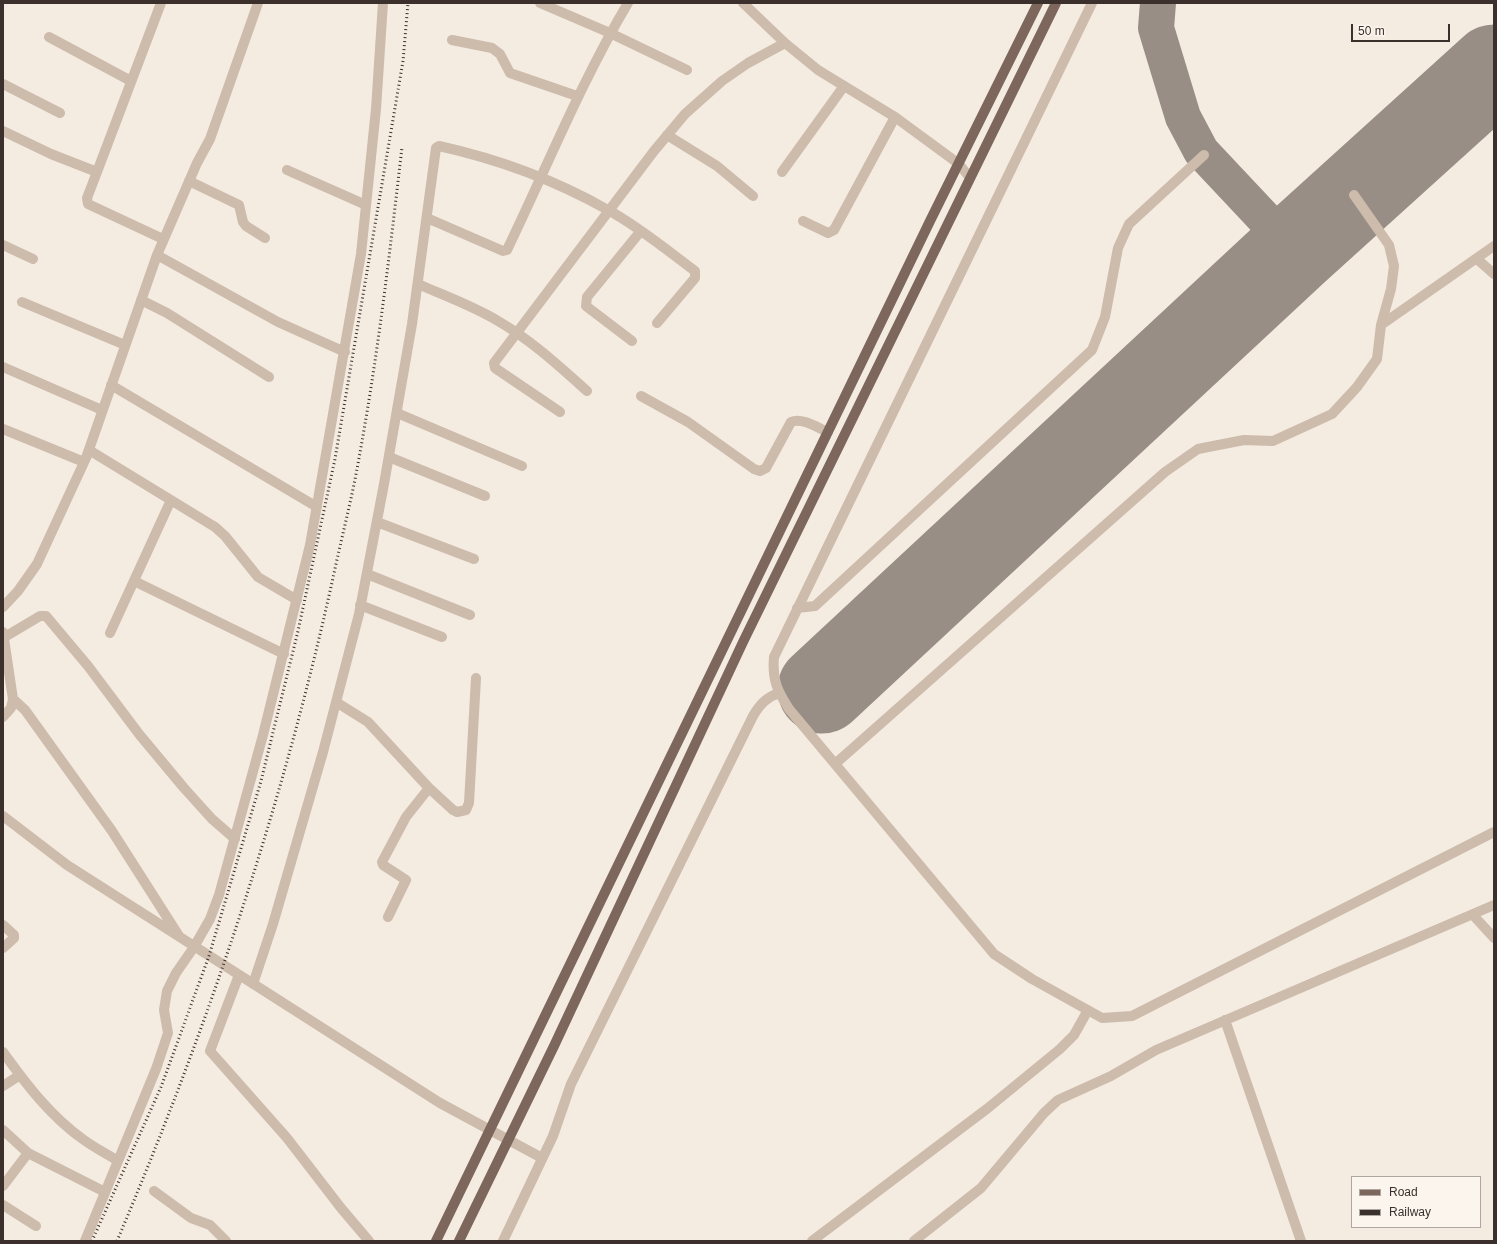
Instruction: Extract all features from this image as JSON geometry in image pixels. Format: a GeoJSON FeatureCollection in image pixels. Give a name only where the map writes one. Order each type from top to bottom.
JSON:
{"type":"FeatureCollection","features":[{"type":"Feature","properties":{"kind":"main road"},"geometry":{"type":"LineString","coordinates":[[436,1241],[828,432],[1038,3]]}},
{"type":"Feature","properties":{"kind":"main road"},"geometry":{"type":"LineString","coordinates":[[459,1241],[509,1139],[740,649],[1056,3]]}},
{"type":"Feature","properties":{"kind":"street"},"geometry":{"type":"LineString","coordinates":[[3,607],[18,591],[37,564],[84,462],[124,345],[163,239],[210,139],[258,3]]}},
{"type":"Feature","properties":{"kind":"street"},"geometry":{"type":"LineString","coordinates":[[85,1241],[156,1070],[168,1034],[164,1010],[167,992],[176,973],[194,947],[210,919],[219,895],[284,654],[310,546],[361,254],[376,109],[383,3]]}},
{"type":"Feature","properties":{"kind":"street"},"geometry":{"type":"LineString","coordinates":[[540,3],[610,33],[687,70]]}},
{"type":"Feature","properties":{"kind":"street"},"geometry":{"type":"LineString","coordinates":[[427,218],[506,251],[542,178],[577,96],[610,33],[628,3]]}},
{"type":"Feature","properties":{"kind":"street"},"geometry":{"type":"LineString","coordinates":[[743,3],[785,43],[818,70],[895,117],[959,164],[970,178]]}},
{"type":"Feature","properties":{"kind":"street"},"geometry":{"type":"LineString","coordinates":[[1092,3],[774,657],[773,670],[775,686],[789,709],[994,954],[1032,979],[1102,1018],[1132,1016],[1494,832]]}},
{"type":"Feature","properties":{"kind":"street"},"geometry":{"type":"LineString","coordinates":[[158,4],[87,198],[88,204],[163,239]]}},
{"type":"Feature","properties":{"kind":"street"},"geometry":{"type":"LineString","coordinates":[[49,37],[131,81]]}},
{"type":"Feature","properties":{"kind":"street"},"geometry":{"type":"LineString","coordinates":[[452,40],[492,48],[500,54],[510,73],[577,96]]}},
{"type":"Feature","properties":{"kind":"street"},"geometry":{"type":"LineString","coordinates":[[560,412],[495,368],[494,363],[609,210],[667,135],[690,109],[722,81],[785,43]]}},
{"type":"Feature","properties":{"kind":"street"},"geometry":{"type":"LineString","coordinates":[[3,84],[60,113]]}},
{"type":"Feature","properties":{"kind":"street"},"geometry":{"type":"LineString","coordinates":[[782,172],[844,86]]}},
{"type":"Feature","properties":{"kind":"street"},"geometry":{"type":"LineString","coordinates":[[803,221],[828,233],[834,230],[895,117]]}},
{"type":"Feature","properties":{"kind":"street"},"geometry":{"type":"LineString","coordinates":[[3,131],[51,154],[97,172]]}},
{"type":"Feature","properties":{"kind":"street"},"geometry":{"type":"LineString","coordinates":[[667,135],[717,166],[753,196]]}},
{"type":"Feature","properties":{"kind":"street"},"geometry":{"type":"LineString","coordinates":[[253,984],[273,924],[323,752],[367,574],[397,413],[418,284],[435,150],[439,146],[475,154],[542,178],[609,210],[695,271],[695,278],[657,324]]}},
{"type":"Feature","properties":{"kind":"street"},"geometry":{"type":"LineString","coordinates":[[797,608],[815,606],[1092,350],[1105,317],[1118,248],[1129,224],[1204,155]]}},
{"type":"Feature","properties":{"kind":"street"},"geometry":{"type":"LineString","coordinates":[[287,170],[366,205]]}},
{"type":"Feature","properties":{"kind":"street"},"geometry":{"type":"LineString","coordinates":[[189,181],[239,205],[243,222],[246,226],[265,238]]}},
{"type":"Feature","properties":{"kind":"street"},"geometry":{"type":"LineString","coordinates":[[835,764],[1165,472],[1198,449],[1244,440],[1272,441],[1332,414],[1357,387],[1377,359],[1394,266],[1389,245],[1354,195]]}},
{"type":"Feature","properties":{"kind":"street"},"geometry":{"type":"LineString","coordinates":[[632,341],[586,306],[585,301],[640,232]]}},
{"type":"Feature","properties":{"kind":"street"},"geometry":{"type":"LineString","coordinates":[[3,246],[32,259]]}},
{"type":"Feature","properties":{"kind":"street"},"geometry":{"type":"LineString","coordinates":[[1382,325],[1494,246]]}},
{"type":"Feature","properties":{"kind":"street"},"geometry":{"type":"LineString","coordinates":[[157,255],[278,322],[345,352]]}},
{"type":"Feature","properties":{"kind":"street"},"geometry":{"type":"LineString","coordinates":[[1477,259],[1494,274]]}},
{"type":"Feature","properties":{"kind":"street"},"geometry":{"type":"LineString","coordinates":[[418,284],[497,320],[516,332],[542,351],[587,391]]}},
{"type":"Feature","properties":{"kind":"street"},"geometry":{"type":"LineString","coordinates":[[141,300],[167,313],[269,377]]}},
{"type":"Feature","properties":{"kind":"street"},"geometry":{"type":"LineString","coordinates":[[22,302],[124,345]]}},
{"type":"Feature","properties":{"kind":"street"},"geometry":{"type":"LineString","coordinates":[[3,367],[102,410]]}},
{"type":"Feature","properties":{"kind":"street"},"geometry":{"type":"LineString","coordinates":[[111,385],[317,507]]}},
{"type":"Feature","properties":{"kind":"street"},"geometry":{"type":"LineString","coordinates":[[641,396],[688,422],[754,469],[760,471],[766,468],[791,422],[796,420],[801,421],[828,432]]}},
{"type":"Feature","properties":{"kind":"street"},"geometry":{"type":"LineString","coordinates":[[397,413],[522,466]]}},
{"type":"Feature","properties":{"kind":"street"},"geometry":{"type":"LineString","coordinates":[[3,429],[84,462]]}},
{"type":"Feature","properties":{"kind":"street"},"geometry":{"type":"LineString","coordinates":[[89,450],[171,500],[225,536],[258,577],[297,600]]}},
{"type":"Feature","properties":{"kind":"street"},"geometry":{"type":"LineString","coordinates":[[389,457],[485,496]]}},
{"type":"Feature","properties":{"kind":"street"},"geometry":{"type":"LineString","coordinates":[[110,633],[171,500]]}},
{"type":"Feature","properties":{"kind":"street"},"geometry":{"type":"LineString","coordinates":[[377,522],[474,559]]}},
{"type":"Feature","properties":{"kind":"street"},"geometry":{"type":"LineString","coordinates":[[367,574],[470,615]]}},
{"type":"Feature","properties":{"kind":"street"},"geometry":{"type":"LineString","coordinates":[[134,581],[284,654]]}},
{"type":"Feature","properties":{"kind":"street"},"geometry":{"type":"LineString","coordinates":[[360,605],[442,637]]}},
{"type":"Feature","properties":{"kind":"street"},"geometry":{"type":"LineString","coordinates":[[3,717],[11,708],[12,700],[3,635],[40,616],[46,616],[88,666],[139,734],[184,788],[217,823],[235,839]]}},
{"type":"Feature","properties":{"kind":"street"},"geometry":{"type":"LineString","coordinates":[[336,702],[368,722],[429,788],[453,810],[462,811],[468,807],[476,678]]}},
{"type":"Feature","properties":{"kind":"street"},"geometry":{"type":"LineString","coordinates":[[503,1241],[553,1136],[571,1084],[750,723],[760,704],[770,696],[779,693]]}},
{"type":"Feature","properties":{"kind":"street"},"geometry":{"type":"LineString","coordinates":[[12,700],[25,710],[112,831],[180,938]]}},
{"type":"Feature","properties":{"kind":"street"},"geometry":{"type":"LineString","coordinates":[[388,917],[406,880],[383,865],[382,862],[406,818],[429,788]]}},
{"type":"Feature","properties":{"kind":"street"},"geometry":{"type":"LineString","coordinates":[[3,816],[67,865],[194,947],[440,1103],[542,1158]]}},
{"type":"Feature","properties":{"kind":"street"},"geometry":{"type":"LineString","coordinates":[[914,1241],[980,1188],[1044,1112],[1058,1100],[1111,1076],[1156,1050],[1494,905]]}},
{"type":"Feature","properties":{"kind":"street"},"geometry":{"type":"LineString","coordinates":[[1473,915],[1494,938]]}},
{"type":"Feature","properties":{"kind":"street"},"geometry":{"type":"LineString","coordinates":[[3,925],[14,935],[14,938],[3,948]]}},
{"type":"Feature","properties":{"kind":"street"},"geometry":{"type":"LineString","coordinates":[[239,975],[210,1051],[287,1138],[341,1208],[369,1241]]}},
{"type":"Feature","properties":{"kind":"street"},"geometry":{"type":"LineString","coordinates":[[812,1241],[988,1108],[1060,1049],[1074,1035],[1088,1010]]}},
{"type":"Feature","properties":{"kind":"street"},"geometry":{"type":"LineString","coordinates":[[1225,1020],[1301,1241]]}},
{"type":"Feature","properties":{"kind":"street"},"geometry":{"type":"LineString","coordinates":[[3,1052],[20,1075],[53,1114],[72,1131],[118,1161]]}},
{"type":"Feature","properties":{"kind":"street"},"geometry":{"type":"LineString","coordinates":[[3,1086],[20,1075]]}},
{"type":"Feature","properties":{"kind":"street"},"geometry":{"type":"LineString","coordinates":[[3,1130],[28,1153],[105,1192]]}},
{"type":"Feature","properties":{"kind":"street"},"geometry":{"type":"LineString","coordinates":[[3,1186],[28,1153]]}},
{"type":"Feature","properties":{"kind":"street"},"geometry":{"type":"LineString","coordinates":[[154,1190],[191,1218],[210,1226],[226,1241]]}},
{"type":"Feature","properties":{"kind":"street"},"geometry":{"type":"LineString","coordinates":[[3,1205],[36,1226]]}},
{"type":"Feature","properties":{"kind":"taxiway"},"geometry":{"type":"LineString","coordinates":[[1158,3],[1156,28],[1183,117],[1201,151],[1294,250]]}},
{"type":"Feature","properties":{"kind":"runway"},"geometry":{"type":"LineString","coordinates":[[822,689],[1294,250],[1494,69]]}},
{"type":"Feature","properties":{"kind":"railway"},"geometry":{"type":"LineString","coordinates":[[92,1241],[161,1087],[209,956],[261,781],[298,631],[335,459],[403,61],[408,3]]}},
{"type":"Feature","properties":{"kind":"railway"},"geometry":{"type":"LineString","coordinates":[[117,1241],[151,1159],[214,992],[243,907],[294,737],[316,651],[357,471],[378,342],[402,147]]}}]}
